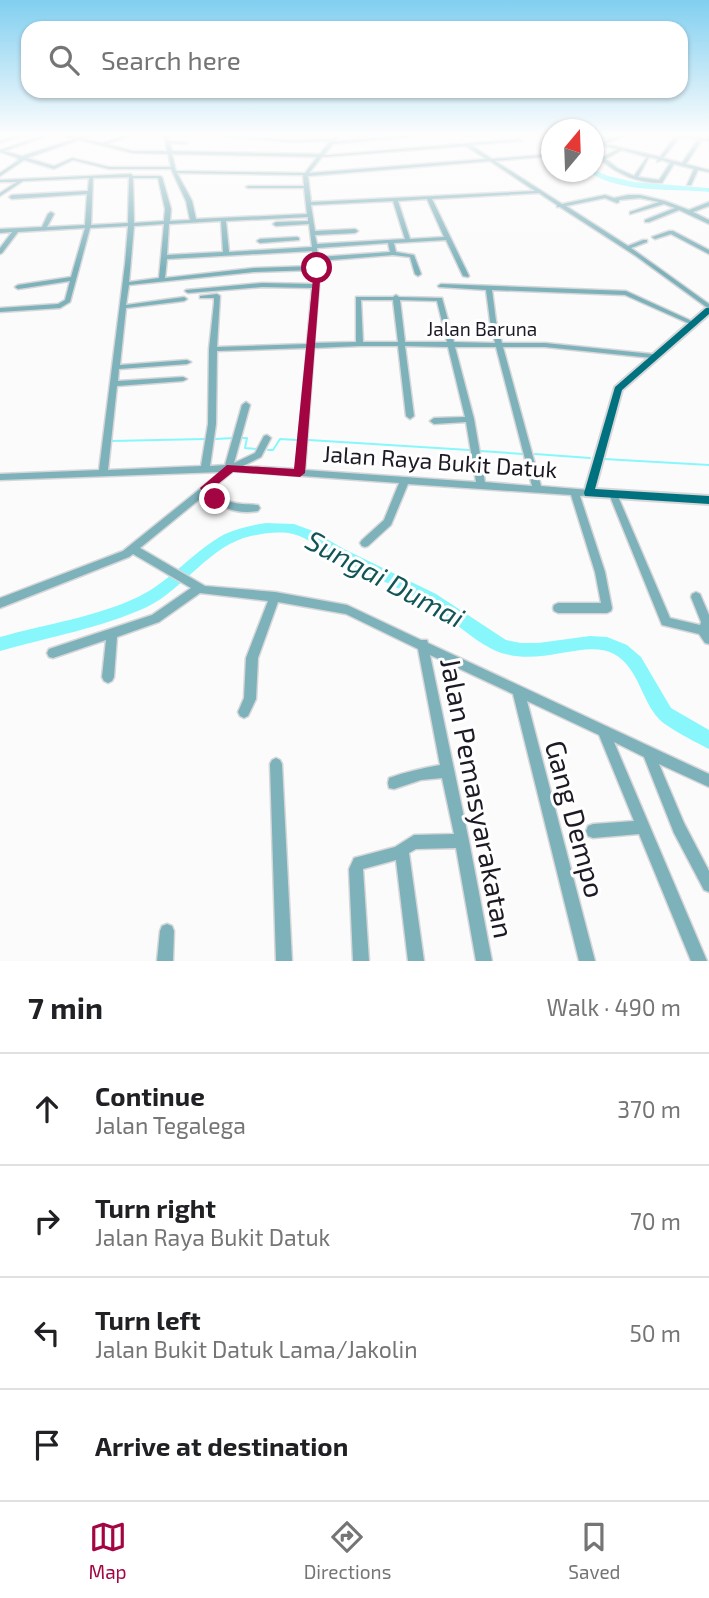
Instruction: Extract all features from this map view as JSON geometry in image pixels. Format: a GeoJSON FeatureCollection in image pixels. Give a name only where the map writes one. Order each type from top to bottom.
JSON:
{"type":"FeatureCollection","features":[{"type":"Feature","properties":{"kind":"main road"},"geometry":{"type":"LineString","coordinates":[[589,493],[618,389],[652,356],[708,311]]}},
{"type":"Feature","properties":{"kind":"main road","name":"Jalan Raya Bukit Datuk"},"geometry":{"type":"LineString","coordinates":[[589,493],[707,502]]}},
{"type":"Feature","properties":{"kind":"street"},"geometry":{"type":"LineString","coordinates":[[0,195],[22,180]]}},
{"type":"Feature","properties":{"kind":"street"},"geometry":{"type":"LineString","coordinates":[[0,181],[26,180]]}},
{"type":"Feature","properties":{"kind":"street"},"geometry":{"type":"LineString","coordinates":[[0,310],[64,305],[88,226],[91,180]]}},
{"type":"Feature","properties":{"kind":"street"},"geometry":{"type":"LineString","coordinates":[[103,472],[117,367],[131,223],[131,180]]}},
{"type":"Feature","properties":{"kind":"street"},"geometry":{"type":"LineString","coordinates":[[160,180],[167,222],[162,279]]}},
{"type":"Feature","properties":{"kind":"street"},"geometry":{"type":"LineString","coordinates":[[178,180],[189,201],[193,220]]}},
{"type":"Feature","properties":{"kind":"street"},"geometry":{"type":"LineString","coordinates":[[300,473],[310,386],[317,268],[305,180]]}},
{"type":"Feature","properties":{"kind":"street"},"geometry":{"type":"LineString","coordinates":[[520,180],[628,248],[708,311]]}},
{"type":"Feature","properties":{"kind":"street"},"geometry":{"type":"LineString","coordinates":[[689,184],[691,180]]}},
{"type":"Feature","properties":{"kind":"street"},"geometry":{"type":"LineString","coordinates":[[437,186],[444,198]]}},
{"type":"Feature","properties":{"kind":"street"},"geometry":{"type":"LineString","coordinates":[[248,187],[306,187]]}},
{"type":"Feature","properties":{"kind":"street"},"geometry":{"type":"LineString","coordinates":[[465,189],[470,197]]}},
{"type":"Feature","properties":{"kind":"street"},"geometry":{"type":"LineString","coordinates":[[12,197],[91,192]]}},
{"type":"Feature","properties":{"kind":"street"},"geometry":{"type":"LineString","coordinates":[[308,204],[538,192]]}},
{"type":"Feature","properties":{"kind":"street"},"geometry":{"type":"LineString","coordinates":[[559,206],[603,196],[617,200],[636,194],[680,208],[709,222]]}},
{"type":"Feature","properties":{"kind":"street"},"geometry":{"type":"LineString","coordinates":[[429,198],[466,276]]}},
{"type":"Feature","properties":{"kind":"street"},"geometry":{"type":"LineString","coordinates":[[395,200],[408,241]]}},
{"type":"Feature","properties":{"kind":"street"},"geometry":{"type":"LineString","coordinates":[[632,213],[662,204]]}},
{"type":"Feature","properties":{"kind":"street"},"geometry":{"type":"LineString","coordinates":[[689,212],[709,204]]}},
{"type":"Feature","properties":{"kind":"street"},"geometry":{"type":"LineString","coordinates":[[646,220],[680,208]]}},
{"type":"Feature","properties":{"kind":"street"},"geometry":{"type":"LineString","coordinates":[[44,229],[51,214]]}},
{"type":"Feature","properties":{"kind":"street"},"geometry":{"type":"LineString","coordinates":[[223,219],[226,253]]}},
{"type":"Feature","properties":{"kind":"street"},"geometry":{"type":"LineString","coordinates":[[0,231],[193,220],[311,219]]}},
{"type":"Feature","properties":{"kind":"street"},"geometry":{"type":"LineString","coordinates":[[276,224],[311,219]]}},
{"type":"Feature","properties":{"kind":"street"},"geometry":{"type":"LineString","coordinates":[[0,252],[16,230]]}},
{"type":"Feature","properties":{"kind":"street"},"geometry":{"type":"LineString","coordinates":[[260,241],[355,231]]}},
{"type":"Feature","properties":{"kind":"street"},"geometry":{"type":"LineString","coordinates":[[655,237],[671,232],[709,252]]}},
{"type":"Feature","properties":{"kind":"street"},"geometry":{"type":"LineString","coordinates":[[164,257],[448,238]]}},
{"type":"Feature","properties":{"kind":"street"},"geometry":{"type":"LineString","coordinates":[[628,248],[645,241]]}},
{"type":"Feature","properties":{"kind":"street"},"geometry":{"type":"LineString","coordinates":[[391,242],[395,252],[393,253]]}},
{"type":"Feature","properties":{"kind":"street"},"geometry":{"type":"LineString","coordinates":[[316,259],[393,253],[412,256],[418,274]]}},
{"type":"Feature","properties":{"kind":"street"},"geometry":{"type":"LineString","coordinates":[[125,284],[254,270],[317,268]]}},
{"type":"Feature","properties":{"kind":"street"},"geometry":{"type":"LineString","coordinates":[[18,287],[44,286],[55,280],[74,279]]}},
{"type":"Feature","properties":{"kind":"street"},"geometry":{"type":"LineString","coordinates":[[188,291],[262,285],[316,286]]}},
{"type":"Feature","properties":{"kind":"street"},"geometry":{"type":"LineString","coordinates":[[441,286],[626,293],[692,323]]}},
{"type":"Feature","properties":{"kind":"street"},"geometry":{"type":"LineString","coordinates":[[489,287],[499,344],[538,490]]}},
{"type":"Feature","properties":{"kind":"street"},"geometry":{"type":"LineString","coordinates":[[202,297],[217,297],[213,349],[213,436],[205,467]]}},
{"type":"Feature","properties":{"kind":"street"},"geometry":{"type":"LineString","coordinates":[[396,297],[410,416]]}},
{"type":"Feature","properties":{"kind":"street"},"geometry":{"type":"LineString","coordinates":[[359,344],[359,298],[439,298],[453,344],[470,419],[481,486]]}},
{"type":"Feature","properties":{"kind":"street"},"geometry":{"type":"LineString","coordinates":[[122,307],[184,299]]}},
{"type":"Feature","properties":{"kind":"street","name":"Jalan Baruna"},"geometry":{"type":"LineString","coordinates":[[213,349],[359,344],[499,344],[581,347],[652,356]]}},
{"type":"Feature","properties":{"kind":"street"},"geometry":{"type":"LineString","coordinates":[[117,367],[187,362]]}},
{"type":"Feature","properties":{"kind":"street"},"geometry":{"type":"LineString","coordinates":[[115,384],[183,379]]}},
{"type":"Feature","properties":{"kind":"street"},"geometry":{"type":"LineString","coordinates":[[229,468],[246,405]]}},
{"type":"Feature","properties":{"kind":"street"},"geometry":{"type":"LineString","coordinates":[[434,421],[470,419]]}},
{"type":"Feature","properties":{"kind":"street"},"geometry":{"type":"LineString","coordinates":[[0,603],[119,558],[134,549],[229,468],[258,455],[267,438]]}},
{"type":"Feature","properties":{"kind":"street","name":"Jalan Raya Bukit Datuk"},"geometry":{"type":"LineString","coordinates":[[0,477],[205,467],[589,493]]}},
{"type":"Feature","properties":{"kind":"street"},"geometry":{"type":"LineString","coordinates":[[365,543],[388,522],[405,480]]}},
{"type":"Feature","properties":{"kind":"street"},"geometry":{"type":"LineString","coordinates":[[206,488],[222,504],[255,508]]}},
{"type":"Feature","properties":{"kind":"street"},"geometry":{"type":"LineString","coordinates":[[558,608],[607,608],[600,572],[574,492]]}},
{"type":"Feature","properties":{"kind":"street"},"geometry":{"type":"LineString","coordinates":[[614,494],[666,622],[702,629],[709,639]]}},
{"type":"Feature","properties":{"kind":"street"},"geometry":{"type":"LineString","coordinates":[[134,549],[185,582],[200,588],[275,597],[347,610],[709,781]]}},
{"type":"Feature","properties":{"kind":"street"},"geometry":{"type":"LineString","coordinates":[[53,653],[155,619],[200,588]]}},
{"type":"Feature","properties":{"kind":"street"},"geometry":{"type":"LineString","coordinates":[[244,712],[250,699],[252,658],[275,597]]}},
{"type":"Feature","properties":{"kind":"street"},"geometry":{"type":"LineString","coordinates":[[696,597],[707,623],[702,629]]}},
{"type":"Feature","properties":{"kind":"street"},"geometry":{"type":"LineString","coordinates":[[108,677],[112,635]]}},
{"type":"Feature","properties":{"kind":"street","name":"Jalan Pemasyarakatan"},"geometry":{"type":"LineString","coordinates":[[423,644],[484,961]]}},
{"type":"Feature","properties":{"kind":"street","name":"Gang Dempo"},"geometry":{"type":"LineString","coordinates":[[518,690],[587,961]]}},
{"type":"Feature","properties":{"kind":"street"},"geometry":{"type":"LineString","coordinates":[[603,731],[699,961]]}},
{"type":"Feature","properties":{"kind":"street"},"geometry":{"type":"LineString","coordinates":[[649,754],[679,828],[709,885]]}},
{"type":"Feature","properties":{"kind":"street"},"geometry":{"type":"LineString","coordinates":[[276,764],[285,961]]}},
{"type":"Feature","properties":{"kind":"street"},"geometry":{"type":"LineString","coordinates":[[394,783],[421,774],[446,771]]}},
{"type":"Feature","properties":{"kind":"street"},"geometry":{"type":"LineString","coordinates":[[593,831],[641,827]]}},
{"type":"Feature","properties":{"kind":"street"},"geometry":{"type":"LineString","coordinates":[[361,961],[356,869],[359,863],[402,850],[414,842],[463,841]]}},
{"type":"Feature","properties":{"kind":"street"},"geometry":{"type":"LineString","coordinates":[[402,850],[416,961]]}},
{"type":"Feature","properties":{"kind":"street"},"geometry":{"type":"LineString","coordinates":[[165,961],[167,931]]}},
{"type":"Feature","properties":{"kind":"waterway","name":"Sungai Dumai"},"geometry":{"type":"LineString","coordinates":[[612,180],[709,190]]}},
{"type":"Feature","properties":{"kind":"waterway"},"geometry":{"type":"LineString","coordinates":[[216,439],[233,438]]}},
{"type":"Feature","properties":{"kind":"waterway"},"geometry":{"type":"LineString","coordinates":[[242,438],[247,438],[245,448],[257,449]]}},
{"type":"Feature","properties":{"kind":"waterway"},"geometry":{"type":"LineString","coordinates":[[112,441],[205,439]]}},
{"type":"Feature","properties":{"kind":"waterway"},"geometry":{"type":"LineString","coordinates":[[268,450],[273,450],[280,439],[297,440]]}},
{"type":"Feature","properties":{"kind":"waterway"},"geometry":{"type":"LineString","coordinates":[[309,440],[469,450]]}},
{"type":"Feature","properties":{"kind":"waterway"},"geometry":{"type":"LineString","coordinates":[[481,451],[523,454]]}},
{"type":"Feature","properties":{"kind":"waterway"},"geometry":{"type":"LineString","coordinates":[[535,454],[590,458]]}},
{"type":"Feature","properties":{"kind":"waterway"},"geometry":{"type":"LineString","coordinates":[[604,459],[709,465]]}},
{"type":"Feature","properties":{"kind":"waterway","name":"Sungai Dumai"},"geometry":{"type":"LineString","coordinates":[[0,644],[125,609],[158,593],[230,538],[247,531],[290,528],[309,535],[339,553],[418,591],[505,647],[521,651],[590,643],[607,644],[622,650],[635,662],[665,714],[709,740]]}},
{"type":"Feature","properties":{"kind":"route"},"geometry":{"type":"LineString","coordinates":[[215,499],[206,488],[231,468],[300,473],[310,386],[309,362],[317,268]]}}]}
